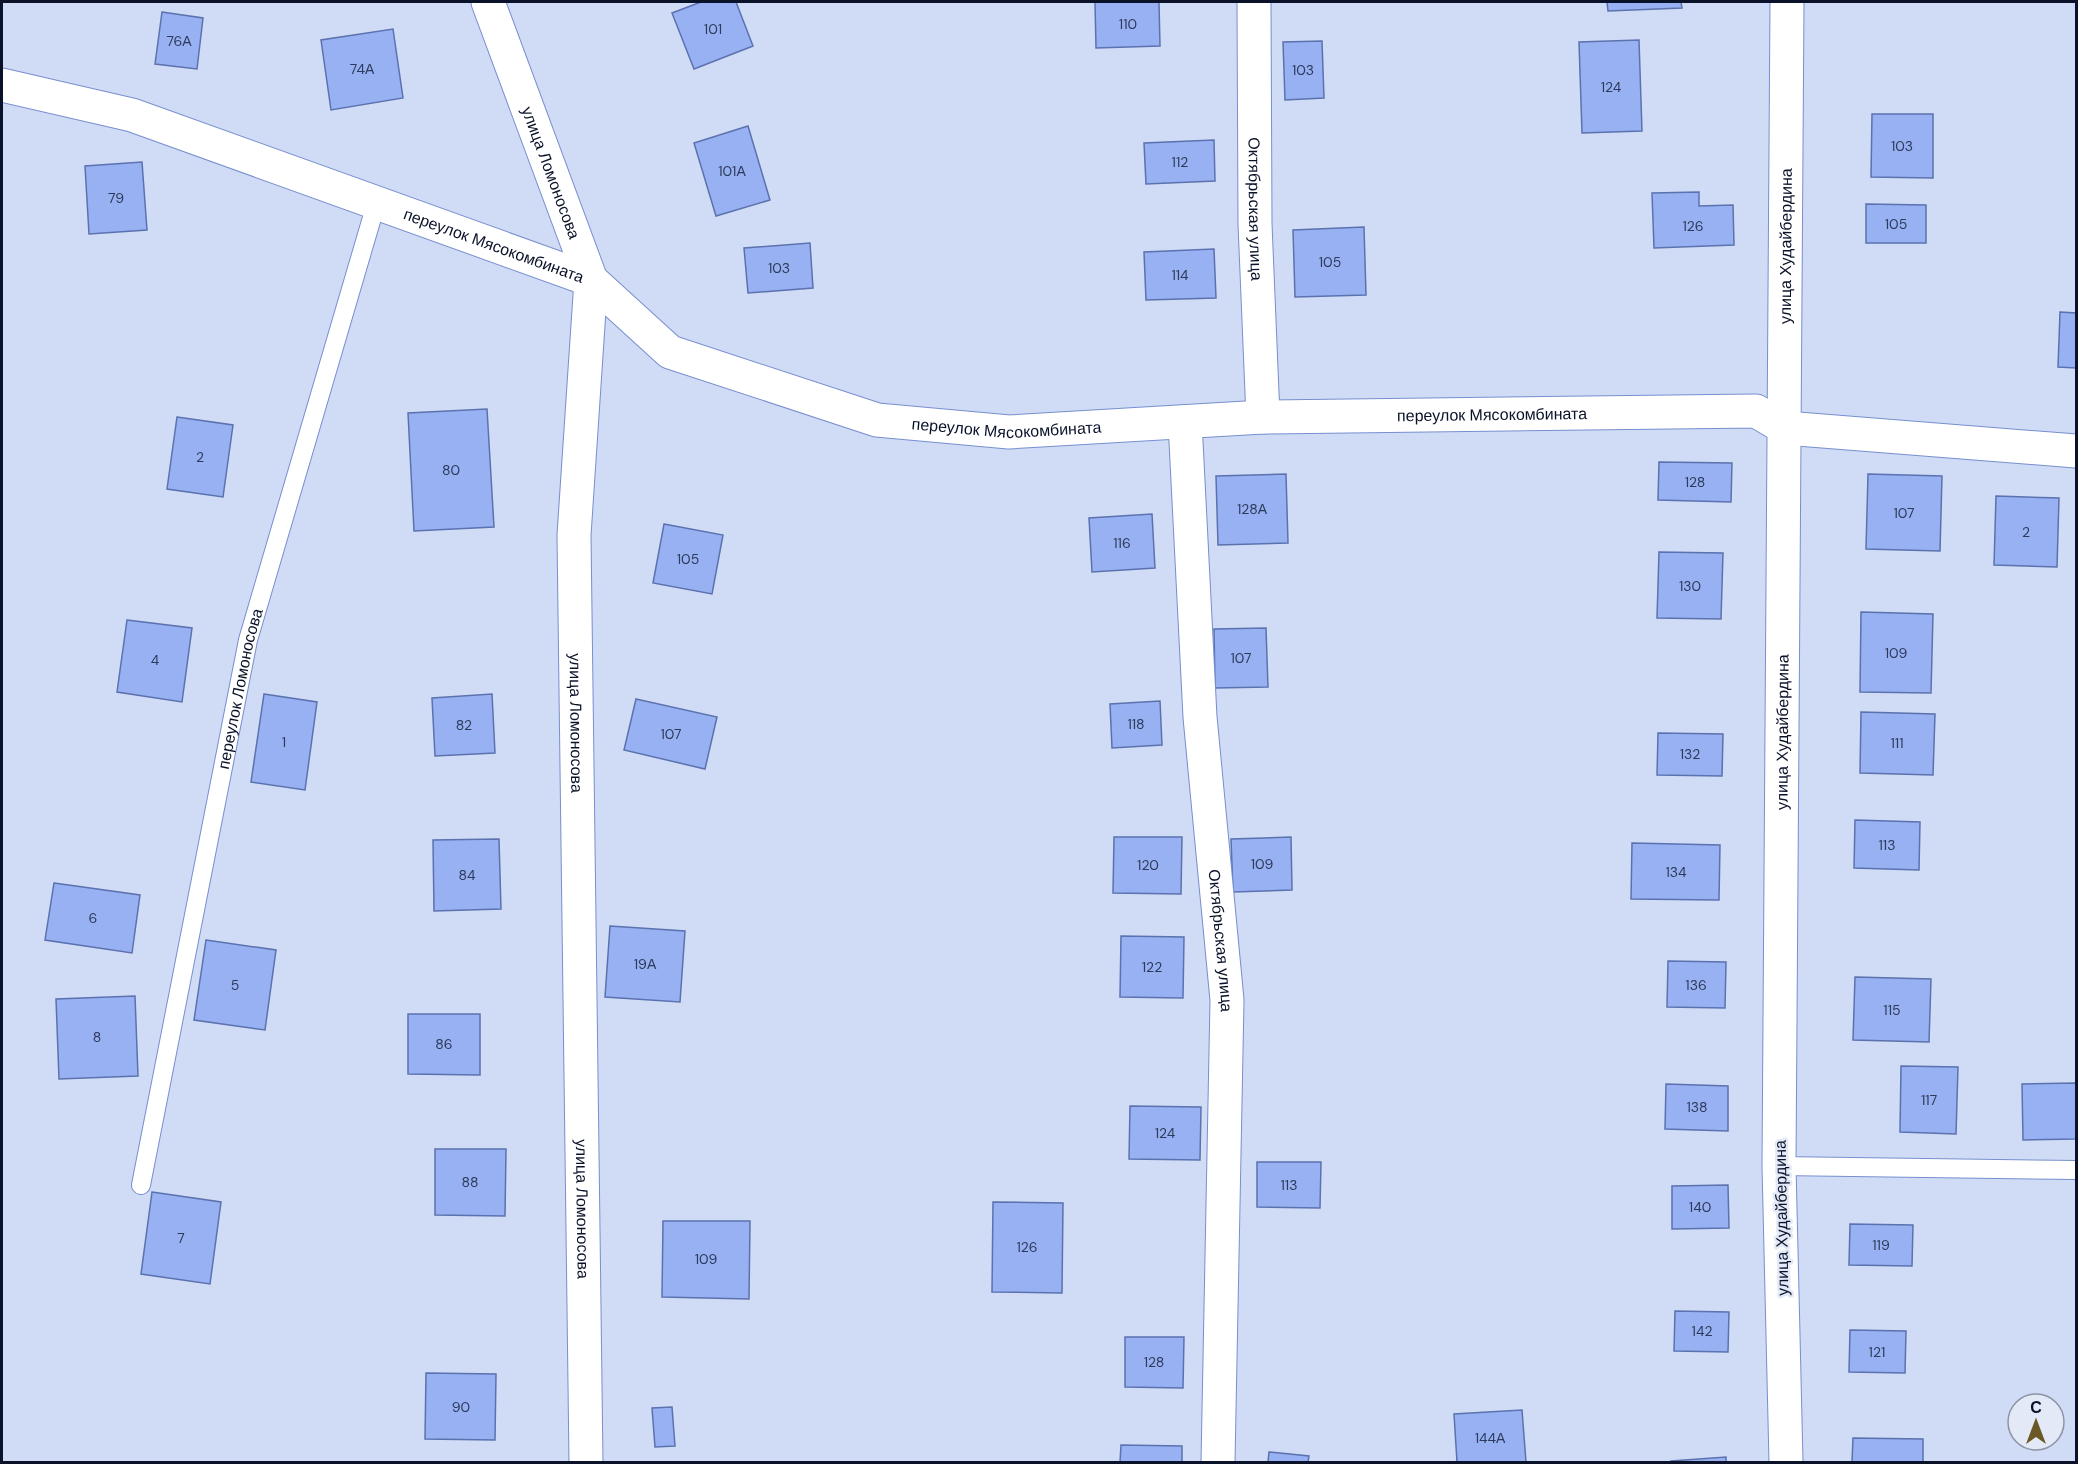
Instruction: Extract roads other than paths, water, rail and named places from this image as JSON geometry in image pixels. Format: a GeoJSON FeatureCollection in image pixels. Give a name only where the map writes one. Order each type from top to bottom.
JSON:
{"type":"FeatureCollection","features":[{"type":"Feature","properties":{"kind":"street","name":"улица Ломоносова"},"geometry":{"type":"LineString","coordinates":[[488,2],[591,280],[574,535],[586,1462]]}},
{"type":"Feature","properties":{"kind":"street","name":"Октябрьская улица"},"geometry":{"type":"LineString","coordinates":[[1254,2],[1255,224],[1263,417]]}},
{"type":"Feature","properties":{"kind":"street","name":"улица Худайбердина"},"geometry":{"type":"LineString","coordinates":[[1786,1462],[1779,1166],[1787,2]]}},
{"type":"Feature","properties":{"kind":"street","name":"переулок Мясокомбината"},"geometry":{"type":"LineString","coordinates":[[2,85],[132,115],[591,280],[670,352],[877,420],[1009,432],[1263,417],[1756,411],[1785,428],[2076,451]]}},
{"type":"Feature","properties":{"kind":"street","name":"Октябрьская улица"},"geometry":{"type":"LineString","coordinates":[[1185,422],[1200,717],[1227,1000],[1218,1462]]}},
{"type":"Feature","properties":{"kind":"lane","name":"переулок Ломоносова"},"geometry":{"type":"LineString","coordinates":[[141,1185],[248,640],[376,204]]}},
{"type":"Feature","properties":{"kind":"lane"},"geometry":{"type":"LineString","coordinates":[[1779,1166],[2076,1170]]}}]}
